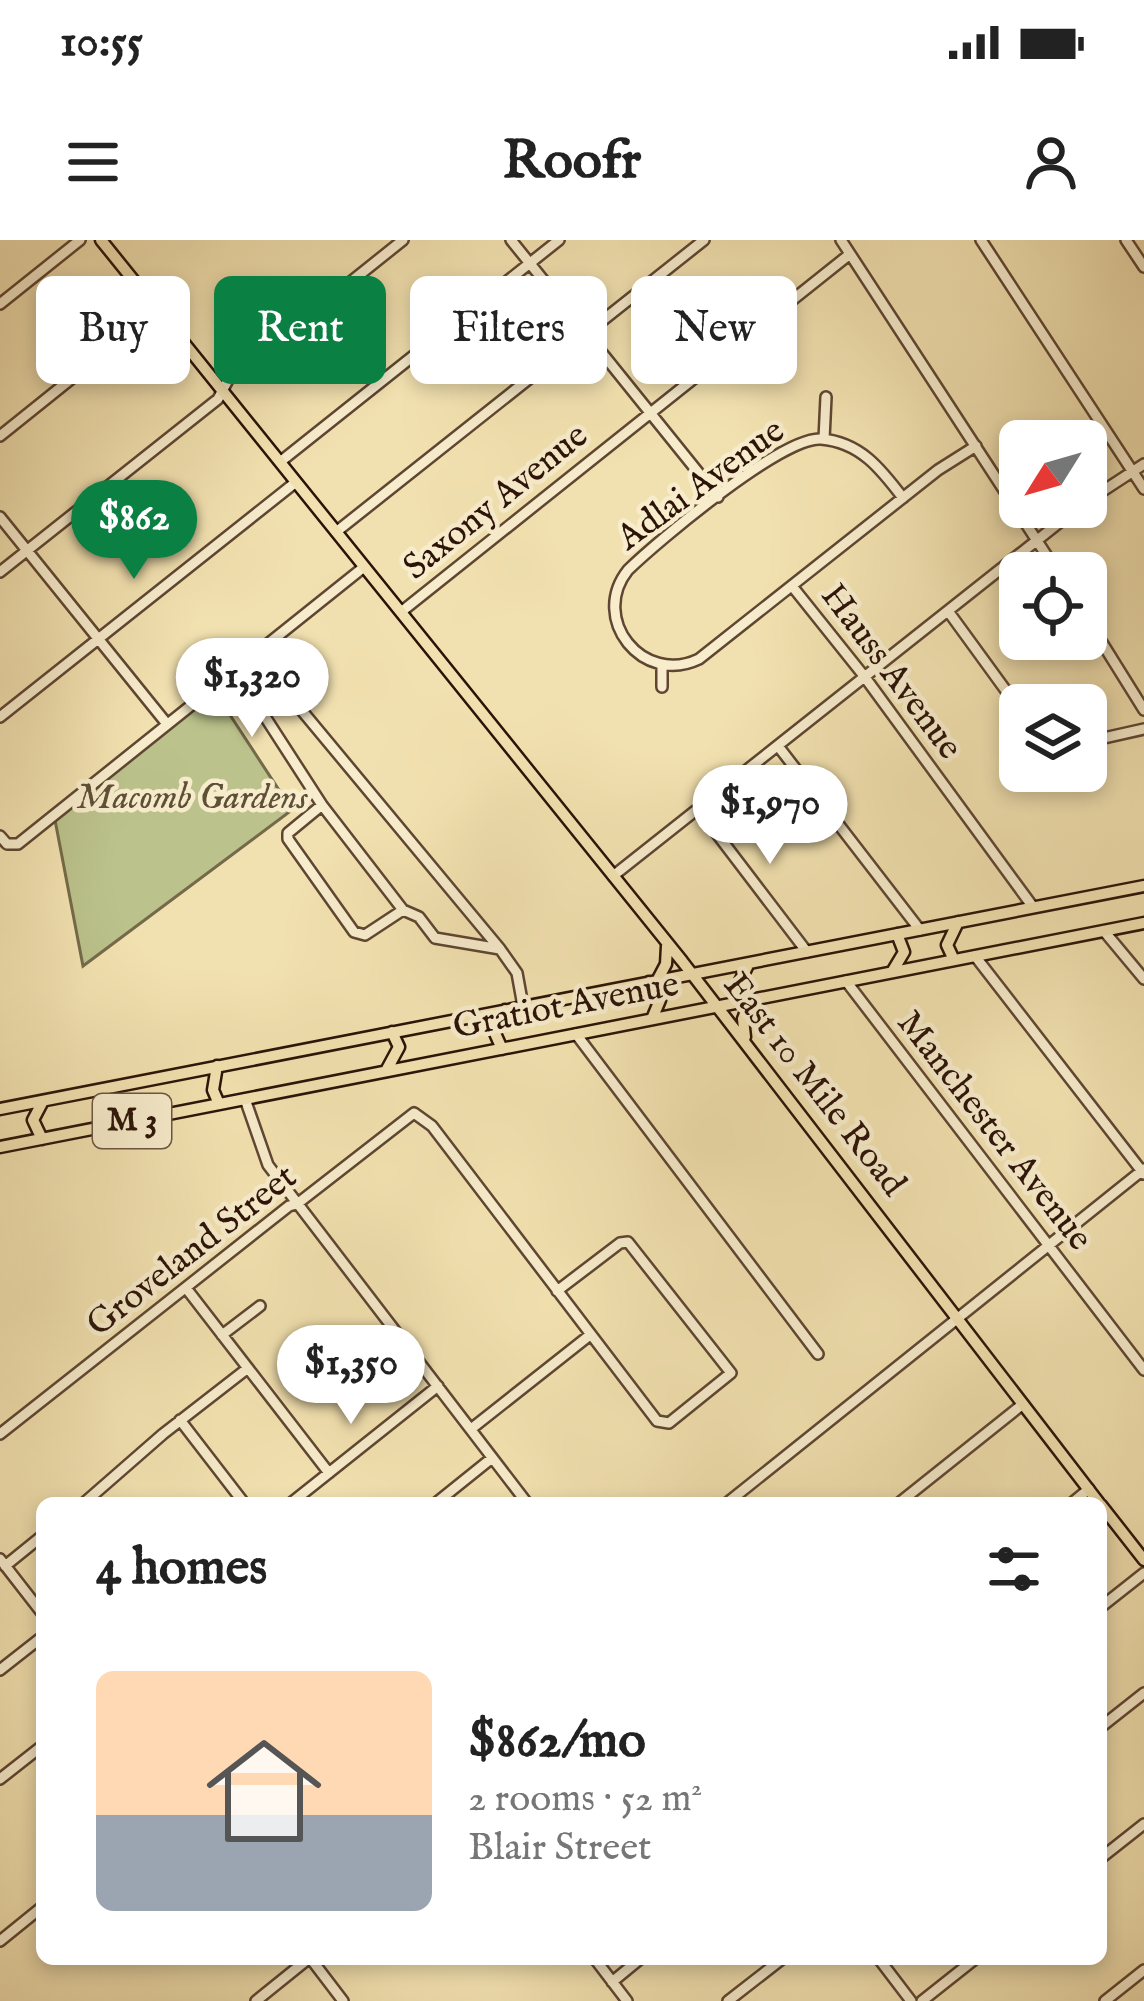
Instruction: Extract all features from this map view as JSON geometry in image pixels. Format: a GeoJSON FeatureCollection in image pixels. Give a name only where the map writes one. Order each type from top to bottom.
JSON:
{"type":"FeatureCollection","features":[{"type":"Feature","properties":{"kind":"main road"},"geometry":{"type":"LineString","coordinates":[[100,240],[129,276]]}},
{"type":"Feature","properties":{"kind":"main road"},"geometry":{"type":"LineString","coordinates":[[190,350],[280,462]]}},
{"type":"Feature","properties":{"kind":"main road","name":"East 10 Mile Road"},"geometry":{"type":"LineString","coordinates":[[280,462],[692,974],[1094,1497]]}},
{"type":"Feature","properties":{"kind":"main road","name":"Gratiot Avenue"},"geometry":{"type":"LineString","coordinates":[[0,1109],[1144,886]]}},
{"type":"Feature","properties":{"kind":"main road"},"geometry":{"type":"LineString","coordinates":[[954,960],[947,945],[958,922]]}},
{"type":"Feature","properties":{"kind":"main road","name":"Gratiot Avenue"},"geometry":{"type":"LineString","coordinates":[[0,1147],[1144,923]]}},
{"type":"Feature","properties":{"kind":"main road"},"geometry":{"type":"LineString","coordinates":[[892,972],[904,952],[897,934]]}},
{"type":"Feature","properties":{"kind":"main road"},"geometry":{"type":"LineString","coordinates":[[652,1019],[660,1000],[653,981],[666,964],[667,943]]}},
{"type":"Feature","properties":{"kind":"main road"},"geometry":{"type":"LineString","coordinates":[[747,1046],[742,1024],[750,1000],[740,981],[749,963]]}},
{"type":"Feature","properties":{"kind":"main road"},"geometry":{"type":"LineString","coordinates":[[502,1049],[494,1031],[506,1010]]}},
{"type":"Feature","properties":{"kind":"main road"},"geometry":{"type":"LineString","coordinates":[[386,1071],[399,1047],[392,1032]]}},
{"type":"Feature","properties":{"kind":"main road"},"geometry":{"type":"LineString","coordinates":[[217,1066],[213,1090],[219,1104]]}},
{"type":"Feature","properties":{"kind":"main road"},"geometry":{"type":"LineString","coordinates":[[42,1139],[33,1120],[43,1101]]}},
{"type":"Feature","properties":{"kind":"main road","name":"East 10 Mile Road"},"geometry":{"type":"LineString","coordinates":[[1107,1513],[1144,1560]]}},
{"type":"Feature","properties":{"kind":"street"},"geometry":{"type":"LineString","coordinates":[[0,304],[80,240]]}},
{"type":"Feature","properties":{"kind":"street"},"geometry":{"type":"LineString","coordinates":[[0,572],[403,240]]}},
{"type":"Feature","properties":{"kind":"street"},"geometry":{"type":"LineString","coordinates":[[511,240],[540,276]]}},
{"type":"Feature","properties":{"kind":"street"},"geometry":{"type":"LineString","coordinates":[[280,462],[559,240]]}},
{"type":"Feature","properties":{"kind":"street"},"geometry":{"type":"LineString","coordinates":[[607,316],[704,240]]}},
{"type":"Feature","properties":{"kind":"street"},"geometry":{"type":"LineString","coordinates":[[841,240],[1045,552]]}},
{"type":"Feature","properties":{"kind":"street"},"geometry":{"type":"LineString","coordinates":[[981,240],[1144,488]]}},
{"type":"Feature","properties":{"kind":"street"},"geometry":{"type":"LineString","coordinates":[[1126,240],[1144,267]]}},
{"type":"Feature","properties":{"kind":"street","name":"Saxony Avenue"},"geometry":{"type":"LineString","coordinates":[[401,612],[850,254]]}},
{"type":"Feature","properties":{"kind":"street"},"geometry":{"type":"LineString","coordinates":[[607,359],[718,497]]}},
{"type":"Feature","properties":{"kind":"street"},"geometry":{"type":"LineString","coordinates":[[0,436],[65,384]]}},
{"type":"Feature","properties":{"kind":"street"},"geometry":{"type":"LineString","coordinates":[[336,532],[522,384]]}},
{"type":"Feature","properties":{"kind":"street"},"geometry":{"type":"LineString","coordinates":[[824,439],[826,397]]}},
{"type":"Feature","properties":{"kind":"street","name":"Adlai Avenue"},"geometry":{"type":"LineString","coordinates":[[662,665],[644,659],[623,639],[614,613],[615,592],[633,565],[789,446],[824,439],[849,445],[869,457],[903,498]]}},
{"type":"Feature","properties":{"kind":"street"},"geometry":{"type":"LineString","coordinates":[[662,687],[662,665],[699,659],[976,446]]}},
{"type":"Feature","properties":{"kind":"street"},"geometry":{"type":"LineString","coordinates":[[1107,488],[1144,464]]}},
{"type":"Feature","properties":{"kind":"street"},"geometry":{"type":"LineString","coordinates":[[0,717],[296,482]]}},
{"type":"Feature","properties":{"kind":"street"},"geometry":{"type":"LineString","coordinates":[[0,517],[167,724]]}},
{"type":"Feature","properties":{"kind":"street"},"geometry":{"type":"LineString","coordinates":[[613,876],[1053,528]]}},
{"type":"Feature","properties":{"kind":"street"},"geometry":{"type":"LineString","coordinates":[[0,836],[13,845],[364,567]]}},
{"type":"Feature","properties":{"kind":"street","name":"Hauss Avenue"},"geometry":{"type":"LineString","coordinates":[[792,586],[864,676],[1033,908]]}},
{"type":"Feature","properties":{"kind":"street"},"geometry":{"type":"LineString","coordinates":[[947,611],[1001,684]]}},
{"type":"Feature","properties":{"kind":"street"},"geometry":{"type":"LineString","coordinates":[[1107,651],[1144,710]]}},
{"type":"Feature","properties":{"kind":"street"},"geometry":{"type":"LineString","coordinates":[[264,665],[500,949],[517,973],[523,1006]]}},
{"type":"Feature","properties":{"kind":"street"},"geometry":{"type":"LineString","coordinates":[[279,685],[261,697],[260,709],[322,805],[403,910],[419,917],[435,938],[500,949]]}},
{"type":"Feature","properties":{"kind":"street"},"geometry":{"type":"LineString","coordinates":[[1107,737],[1144,728]]}},
{"type":"Feature","properties":{"kind":"street"},"geometry":{"type":"LineString","coordinates":[[778,746],[920,930]]}},
{"type":"Feature","properties":{"kind":"street"},"geometry":{"type":"LineString","coordinates":[[322,805],[288,832],[288,838],[354,932],[364,935],[403,910]]}},
{"type":"Feature","properties":{"kind":"street"},"geometry":{"type":"LineString","coordinates":[[698,809],[807,952]]}},
{"type":"Feature","properties":{"kind":"street"},"geometry":{"type":"LineString","coordinates":[[1104,931],[1144,979]]}},
{"type":"Feature","properties":{"kind":"street"},"geometry":{"type":"LineString","coordinates":[[735,1497],[1143,1171],[975,956]]}},
{"type":"Feature","properties":{"kind":"street","name":"Manchester Avenue"},"geometry":{"type":"LineString","coordinates":[[846,982],[1144,1370]]}},
{"type":"Feature","properties":{"kind":"street"},"geometry":{"type":"LineString","coordinates":[[576,1034],[818,1354]]}},
{"type":"Feature","properties":{"kind":"street"},"geometry":{"type":"LineString","coordinates":[[244,1099],[263,1157],[522,1497]]}},
{"type":"Feature","properties":{"kind":"street","name":"Groveland Street"},"geometry":{"type":"LineString","coordinates":[[0,1434],[289,1206],[419,1113],[557,1291]]}},
{"type":"Feature","properties":{"kind":"street"},"geometry":{"type":"LineString","coordinates":[[628,1242],[731,1373],[669,1424],[662,1424],[590,1335],[557,1291],[620,1243],[628,1242]]}},
{"type":"Feature","properties":{"kind":"street"},"geometry":{"type":"LineString","coordinates":[[186,1288],[329,1473]]}},
{"type":"Feature","properties":{"kind":"street"},"geometry":{"type":"LineString","coordinates":[[223,1335],[260,1306]]}},
{"type":"Feature","properties":{"kind":"street"},"geometry":{"type":"LineString","coordinates":[[471,1429],[590,1335]]}},
{"type":"Feature","properties":{"kind":"street"},"geometry":{"type":"LineString","coordinates":[[91,1497],[248,1368]]}},
{"type":"Feature","properties":{"kind":"street"},"geometry":{"type":"LineString","coordinates":[[299,1497],[438,1386]]}},
{"type":"Feature","properties":{"kind":"street"},"geometry":{"type":"LineString","coordinates":[[907,1497],[1023,1404]]}},
{"type":"Feature","properties":{"kind":"street"},"geometry":{"type":"LineString","coordinates":[[181,1420],[239,1497]]}},
{"type":"Feature","properties":{"kind":"street"},"geometry":{"type":"LineString","coordinates":[[444,1497],[493,1458]]}},
{"type":"Feature","properties":{"kind":"street"},"geometry":{"type":"LineString","coordinates":[[1080,1497],[1089,1490]]}},
{"type":"Feature","properties":{"kind":"street"},"geometry":{"type":"LineString","coordinates":[[36,1540],[3,1562],[36,1605]]}},
{"type":"Feature","properties":{"kind":"street"},"geometry":{"type":"LineString","coordinates":[[1107,1602],[1144,1573]]}},
{"type":"Feature","properties":{"kind":"street"},"geometry":{"type":"LineString","coordinates":[[0,1670],[36,1641]]}},
{"type":"Feature","properties":{"kind":"street"},"geometry":{"type":"LineString","coordinates":[[1107,1721],[1144,1693]]}},
{"type":"Feature","properties":{"kind":"street"},"geometry":{"type":"LineString","coordinates":[[0,1779],[36,1751]]}},
{"type":"Feature","properties":{"kind":"street"},"geometry":{"type":"LineString","coordinates":[[1107,1853],[1144,1824]]}},
{"type":"Feature","properties":{"kind":"street"},"geometry":{"type":"LineString","coordinates":[[0,1941],[36,1912]]}},
{"type":"Feature","properties":{"kind":"street"},"geometry":{"type":"LineString","coordinates":[[256,2001],[301,1965]]}},
{"type":"Feature","properties":{"kind":"street"},"geometry":{"type":"LineString","coordinates":[[314,1965],[343,2001]]}},
{"type":"Feature","properties":{"kind":"street"},"geometry":{"type":"LineString","coordinates":[[599,1965],[627,2001]]}},
{"type":"Feature","properties":{"kind":"street"},"geometry":{"type":"LineString","coordinates":[[612,1982],[633,1965]]}},
{"type":"Feature","properties":{"kind":"street"},"geometry":{"type":"LineString","coordinates":[[728,2001],[774,1965]]}},
{"type":"Feature","properties":{"kind":"street"},"geometry":{"type":"LineString","coordinates":[[884,1965],[911,2001]]}},
{"type":"Feature","properties":{"kind":"street"},"geometry":{"type":"LineString","coordinates":[[922,2001],[967,1965]]}},
{"type":"Feature","properties":{"kind":"street"},"geometry":{"type":"LineString","coordinates":[[1105,2001],[1144,1970]]}},
{"type":"Feature","properties":{"kind":"green space","name":"Macomb Gardens"},"geometry":{"type":"Polygon","coordinates":[[[215,692],[292,810],[83,966],[55,820],[215,692]]]}}]}
